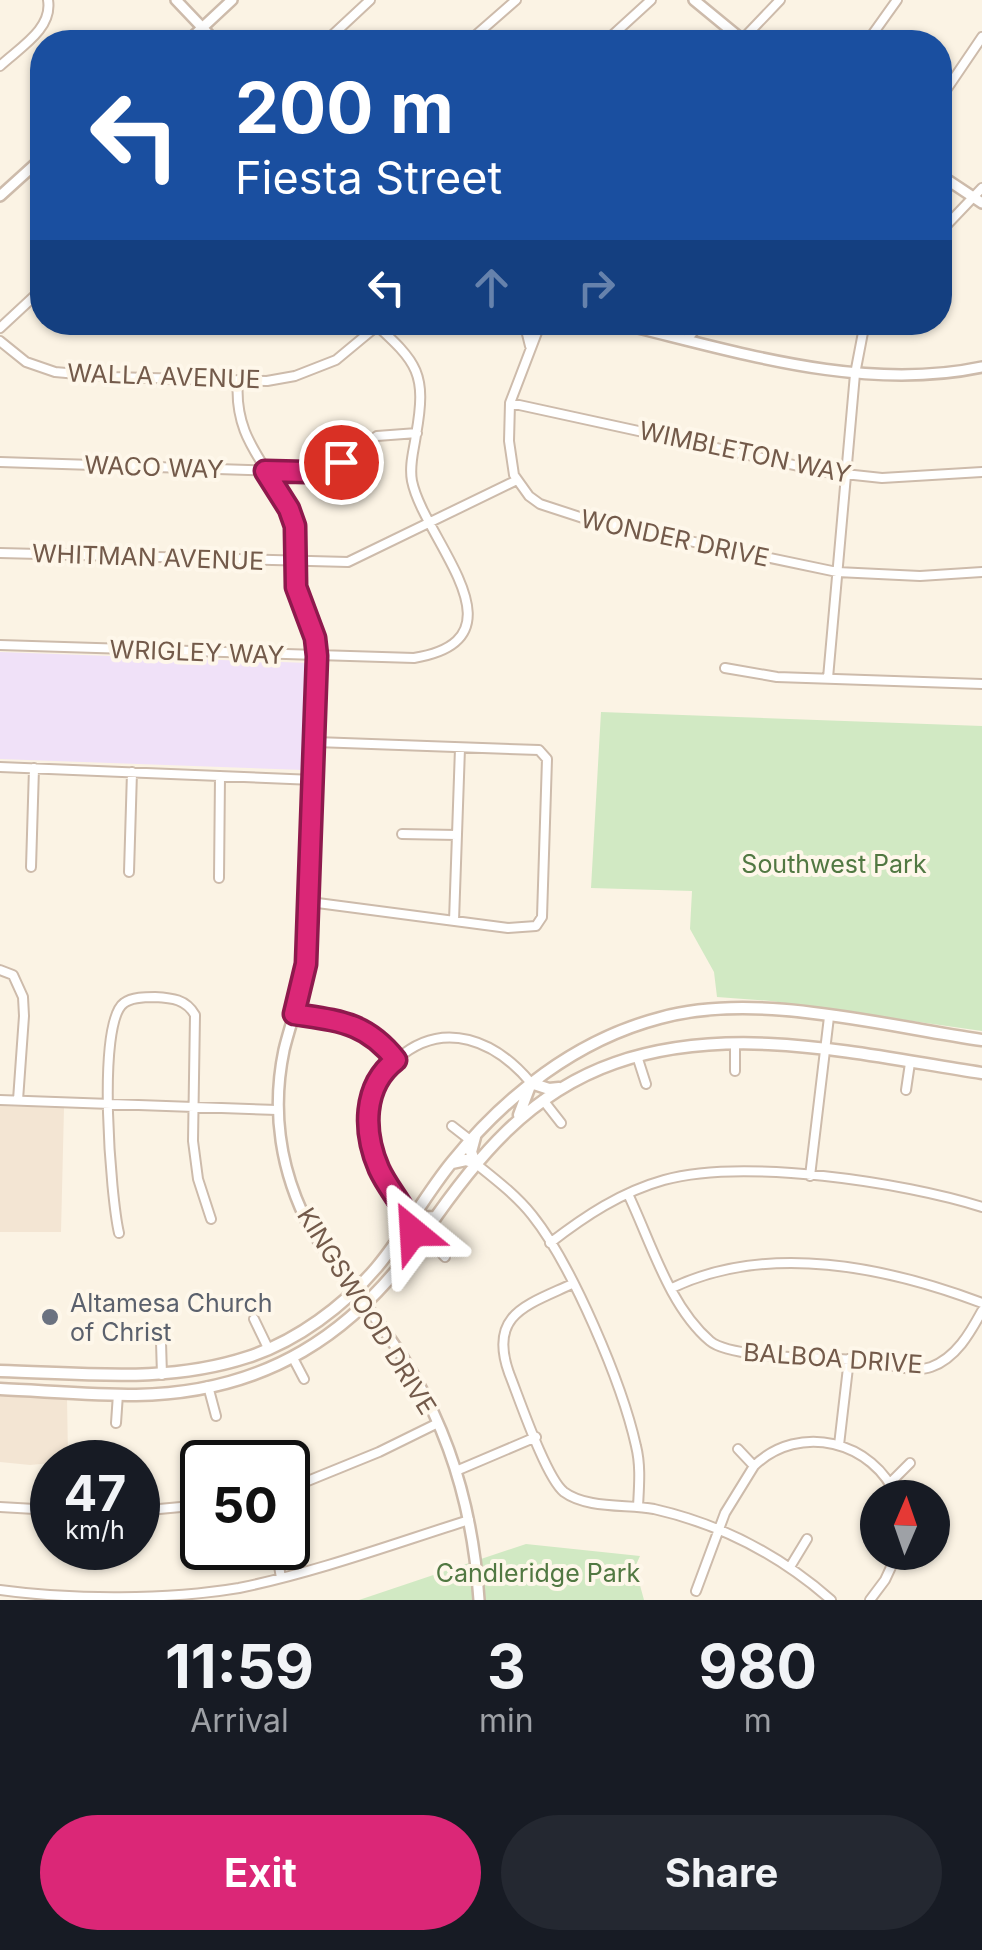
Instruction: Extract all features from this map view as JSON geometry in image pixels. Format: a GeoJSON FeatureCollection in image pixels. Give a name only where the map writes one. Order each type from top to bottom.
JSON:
{"type":"FeatureCollection","features":[{"type":"Feature","properties":{"kind":"main road"},"geometry":{"type":"LineString","coordinates":[[0,1371],[162,1375],[231,1362],[296,1334],[353,1291],[379,1265],[450,1163],[504,1104],[563,1061],[614,1035],[676,1014],[737,1007],[982,1040]]}},
{"type":"Feature","properties":{"kind":"main road"},"geometry":{"type":"LineString","coordinates":[[0,1389],[162,1394],[236,1380],[294,1358],[343,1326],[365,1306],[410,1254],[476,1163],[516,1120],[563,1088],[637,1056],[736,1043],[824,1050],[982,1073]]}},
{"type":"Feature","properties":{"kind":"main road"},"geometry":{"type":"LineString","coordinates":[[531,1083],[548,1089],[563,1088]]}},
{"type":"Feature","properties":{"kind":"main road"},"geometry":{"type":"LineString","coordinates":[[516,1120],[531,1083]]}},
{"type":"Feature","properties":{"kind":"main road"},"geometry":{"type":"LineString","coordinates":[[476,1163],[470,1152],[479,1130]]}},
{"type":"Feature","properties":{"kind":"main road"},"geometry":{"type":"LineString","coordinates":[[450,1163],[476,1163]]}},
{"type":"Feature","properties":{"kind":"main road"},"geometry":{"type":"LineString","coordinates":[[410,1218],[436,1216]]}},
{"type":"Feature","properties":{"kind":"main road"},"geometry":{"type":"LineString","coordinates":[[410,1218],[410,1254]]}},
{"type":"Feature","properties":{"kind":"main road"},"geometry":{"type":"LineString","coordinates":[[231,1362],[236,1380]]}},
{"type":"Feature","properties":{"kind":"main road"},"geometry":{"type":"LineString","coordinates":[[56,1391],[57,1373]]}},
{"type":"Feature","properties":{"kind":"street"},"geometry":{"type":"LineString","coordinates":[[39,30],[50,14],[48,0]]}},
{"type":"Feature","properties":{"kind":"street"},"geometry":{"type":"LineString","coordinates":[[176,0],[202,28]]}},
{"type":"Feature","properties":{"kind":"street"},"geometry":{"type":"LineString","coordinates":[[200,30],[232,0]]}},
{"type":"Feature","properties":{"kind":"street"},"geometry":{"type":"LineString","coordinates":[[337,30],[370,0]]}},
{"type":"Feature","properties":{"kind":"street"},"geometry":{"type":"LineString","coordinates":[[482,30],[516,0]]}},
{"type":"Feature","properties":{"kind":"street"},"geometry":{"type":"LineString","coordinates":[[618,30],[651,0]]}},
{"type":"Feature","properties":{"kind":"street"},"geometry":{"type":"LineString","coordinates":[[694,0],[728,30]]}},
{"type":"Feature","properties":{"kind":"street"},"geometry":{"type":"LineString","coordinates":[[753,30],[780,0]]}},
{"type":"Feature","properties":{"kind":"street"},"geometry":{"type":"LineString","coordinates":[[876,30],[898,0]]}},
{"type":"Feature","properties":{"kind":"street"},"geometry":{"type":"LineString","coordinates":[[952,81],[982,37]]}},
{"type":"Feature","properties":{"kind":"street"},"geometry":{"type":"LineString","coordinates":[[0,66],[30,38]]}},
{"type":"Feature","properties":{"kind":"street"},"geometry":{"type":"LineString","coordinates":[[0,196],[30,169]]}},
{"type":"Feature","properties":{"kind":"street"},"geometry":{"type":"LineString","coordinates":[[952,183],[978,201]]}},
{"type":"Feature","properties":{"kind":"street"},"geometry":{"type":"LineString","coordinates":[[952,222],[978,201],[982,188]]}},
{"type":"Feature","properties":{"kind":"street"},"geometry":{"type":"LineString","coordinates":[[0,328],[30,300]]}},
{"type":"Feature","properties":{"kind":"street","name":"WALLA AVENUE"},"geometry":{"type":"LineString","coordinates":[[0,341],[26,362],[55,372],[266,380],[320,367],[354,347],[365,335]]}},
{"type":"Feature","properties":{"kind":"street","name":"WRIGLEY WAY"},"geometry":{"type":"LineString","coordinates":[[0,645],[414,658],[442,652],[459,640],[465,630],[468,604],[413,483],[412,460],[422,396],[418,373],[387,335]]}},
{"type":"Feature","properties":{"kind":"street"},"geometry":{"type":"LineString","coordinates":[[527,335],[530,346]]}},
{"type":"Feature","properties":{"kind":"street"},"geometry":{"type":"LineString","coordinates":[[516,480],[510,456],[510,403],[535,335]]}},
{"type":"Feature","properties":{"kind":"street"},"geometry":{"type":"LineString","coordinates":[[666,335],[855,374],[926,377],[982,367]]}},
{"type":"Feature","properties":{"kind":"street"},"geometry":{"type":"LineString","coordinates":[[686,340],[690,335]]}},
{"type":"Feature","properties":{"kind":"street"},"geometry":{"type":"LineString","coordinates":[[828,678],[855,374],[862,335]]}},
{"type":"Feature","properties":{"kind":"street","name":"KINGSWOOD DRIVE"},"geometry":{"type":"LineString","coordinates":[[238,380],[241,427],[295,526],[296,587],[315,638],[317,656],[306,964],[284,1052],[276,1110],[288,1175],[297,1203],[353,1291],[416,1378],[438,1423],[468,1520],[479,1600]]}},
{"type":"Feature","properties":{"kind":"street","name":"WIMBLETON WAY"},"geometry":{"type":"LineString","coordinates":[[510,403],[846,474],[910,478],[982,472]]}},
{"type":"Feature","properties":{"kind":"street","name":"WACO WAY"},"geometry":{"type":"LineString","coordinates":[[0,462],[306,472],[327,469],[378,436],[417,432]]}},
{"type":"Feature","properties":{"kind":"street","name":"WHITMAN AVENUE"},"geometry":{"type":"LineString","coordinates":[[0,553],[348,562],[516,480]]}},
{"type":"Feature","properties":{"kind":"street","name":"WONDER DRIVE"},"geometry":{"type":"LineString","coordinates":[[516,480],[540,504],[563,514],[837,572],[920,576],[982,572]]}},
{"type":"Feature","properties":{"kind":"street"},"geometry":{"type":"LineString","coordinates":[[725,668],[777,677],[982,684]]}},
{"type":"Feature","properties":{"kind":"street"},"geometry":{"type":"LineString","coordinates":[[310,902],[531,928],[542,918],[547,759],[540,750],[316,742]]}},
{"type":"Feature","properties":{"kind":"street"},"geometry":{"type":"LineString","coordinates":[[454,921],[460,748]]}},
{"type":"Feature","properties":{"kind":"street"},"geometry":{"type":"LineString","coordinates":[[0,767],[314,780]]}},
{"type":"Feature","properties":{"kind":"street"},"geometry":{"type":"LineString","coordinates":[[31,867],[34,768]]}},
{"type":"Feature","properties":{"kind":"street"},"geometry":{"type":"LineString","coordinates":[[129,872],[132,772]]}},
{"type":"Feature","properties":{"kind":"street"},"geometry":{"type":"LineString","coordinates":[[218,878],[220,776]]}},
{"type":"Feature","properties":{"kind":"street"},"geometry":{"type":"LineString","coordinates":[[402,834],[457,835]]}},
{"type":"Feature","properties":{"kind":"street"},"geometry":{"type":"LineString","coordinates":[[0,970],[14,975],[23,997],[18,1100]]}},
{"type":"Feature","properties":{"kind":"street"},"geometry":{"type":"LineString","coordinates":[[119,1234],[110,1174],[107,1104],[117,1013],[128,1001],[143,997],[184,1002],[195,1015],[192,1106],[198,1180],[211,1219]]}},
{"type":"Feature","properties":{"kind":"street"},"geometry":{"type":"LineString","coordinates":[[294,1014],[370,1032],[396,1060]]}},
{"type":"Feature","properties":{"kind":"street"},"geometry":{"type":"LineString","coordinates":[[810,1176],[829,1017]]}},
{"type":"Feature","properties":{"kind":"street"},"geometry":{"type":"LineString","coordinates":[[410,1218],[379,1168],[369,1128],[375,1083],[396,1060],[428,1040],[466,1040],[498,1050],[531,1083]]}},
{"type":"Feature","properties":{"kind":"street"},"geometry":{"type":"LineString","coordinates":[[735,1071],[736,1043]]}},
{"type":"Feature","properties":{"kind":"street"},"geometry":{"type":"LineString","coordinates":[[637,1056],[646,1084]]}},
{"type":"Feature","properties":{"kind":"street"},"geometry":{"type":"LineString","coordinates":[[906,1090],[910,1062]]}},
{"type":"Feature","properties":{"kind":"street"},"geometry":{"type":"LineString","coordinates":[[0,1100],[276,1110]]}},
{"type":"Feature","properties":{"kind":"street"},"geometry":{"type":"LineString","coordinates":[[544,1100],[561,1123]]}},
{"type":"Feature","properties":{"kind":"street"},"geometry":{"type":"LineString","coordinates":[[452,1126],[470,1140]]}},
{"type":"Feature","properties":{"kind":"street"},"geometry":{"type":"LineString","coordinates":[[476,1163],[517,1198],[550,1242],[608,1360],[636,1443],[640,1474],[638,1507]]}},
{"type":"Feature","properties":{"kind":"street"},"geometry":{"type":"LineString","coordinates":[[550,1242],[628,1194],[683,1176],[732,1171],[868,1184],[982,1207]]}},
{"type":"Feature","properties":{"kind":"street","name":"BALBOA DRIVE"},"geometry":{"type":"LineString","coordinates":[[628,1194],[672,1288],[698,1330],[720,1348],[930,1368],[960,1346],[982,1311]]}},
{"type":"Feature","properties":{"kind":"street"},"geometry":{"type":"LineString","coordinates":[[424,1234],[445,1257]]}},
{"type":"Feature","properties":{"kind":"street"},"geometry":{"type":"LineString","coordinates":[[672,1288],[728,1268],[820,1266],[883,1273],[982,1303]]}},
{"type":"Feature","properties":{"kind":"street"},"geometry":{"type":"LineString","coordinates":[[572,1284],[517,1312],[503,1335],[503,1356],[554,1478],[567,1494],[588,1501],[638,1507],[719,1530],[790,1567],[831,1600]]}},
{"type":"Feature","properties":{"kind":"street"},"geometry":{"type":"LineString","coordinates":[[254,1318],[268,1348]]}},
{"type":"Feature","properties":{"kind":"street"},"geometry":{"type":"LineString","coordinates":[[161,1342],[162,1375]]}},
{"type":"Feature","properties":{"kind":"street"},"geometry":{"type":"LineString","coordinates":[[294,1358],[304,1379]]}},
{"type":"Feature","properties":{"kind":"street"},"geometry":{"type":"LineString","coordinates":[[840,1444],[849,1359]]}},
{"type":"Feature","properties":{"kind":"street"},"geometry":{"type":"LineString","coordinates":[[208,1386],[216,1416]]}},
{"type":"Feature","properties":{"kind":"street"},"geometry":{"type":"LineString","coordinates":[[116,1423],[118,1394]]}},
{"type":"Feature","properties":{"kind":"street"},"geometry":{"type":"LineString","coordinates":[[310,1479],[438,1423]]}},
{"type":"Feature","properties":{"kind":"street"},"geometry":{"type":"LineString","coordinates":[[456,1472],[536,1437]]}},
{"type":"Feature","properties":{"kind":"street"},"geometry":{"type":"LineString","coordinates":[[696,1591],[736,1492],[754,1466],[774,1450],[790,1444],[840,1444],[872,1462],[887,1480]]}},
{"type":"Feature","properties":{"kind":"street"},"geometry":{"type":"LineString","coordinates":[[738,1449],[754,1466]]}},
{"type":"Feature","properties":{"kind":"street"},"geometry":{"type":"LineString","coordinates":[[893,1480],[910,1463]]}},
{"type":"Feature","properties":{"kind":"street"},"geometry":{"type":"LineString","coordinates":[[0,1507],[30,1509]]}},
{"type":"Feature","properties":{"kind":"street"},"geometry":{"type":"LineString","coordinates":[[0,1590],[213,1596],[468,1520]]}},
{"type":"Feature","properties":{"kind":"street"},"geometry":{"type":"LineString","coordinates":[[790,1567],[807,1540]]}},
{"type":"Feature","properties":{"kind":"street"},"geometry":{"type":"LineString","coordinates":[[280,1570],[281,1578]]}},
{"type":"Feature","properties":{"kind":"street"},"geometry":{"type":"LineString","coordinates":[[870,1600],[890,1570]]}},
{"type":"Feature","properties":{"kind":"shaded area"},"geometry":{"type":"Polygon","coordinates":[[[0,652],[308,663],[304,770],[0,759],[0,652]]]}},
{"type":"Feature","properties":{"kind":"shaded area"},"geometry":{"type":"Polygon","coordinates":[[[0,1106],[64,1108],[61,1232],[0,1232],[0,1106]]]}},
{"type":"Feature","properties":{"kind":"shaded area"},"geometry":{"type":"Polygon","coordinates":[[[0,1395],[67,1398],[68,1440],[30,1440],[30,1465],[0,1462],[0,1395]]]}},
{"type":"Feature","properties":{"kind":"green space","name":"Southwest Park"},"geometry":{"type":"Polygon","coordinates":[[[601,712],[982,726],[982,1031],[717,997],[714,972],[690,929],[692,891],[591,888],[601,712]]]}},
{"type":"Feature","properties":{"kind":"green space","name":"Candleridge Park"},"geometry":{"type":"Polygon","coordinates":[[[526,1544],[640,1556],[635,1567],[644,1600],[359,1600],[526,1544]]]}},
{"type":"Feature","properties":{"kind":"place","name":"Altamesa Church of Christ"},"geometry":{"type":"Point","coordinates":[50,1317]}},
{"type":"Feature","properties":{"kind":"route"},"geometry":{"type":"LineString","coordinates":[[341,462],[306,472],[265,471],[295,526],[296,587],[315,638],[317,656],[310,902],[306,964],[294,1014],[350,1024],[370,1032],[396,1060],[375,1083],[369,1128],[379,1168],[410,1218],[413,1232]]}}]}
